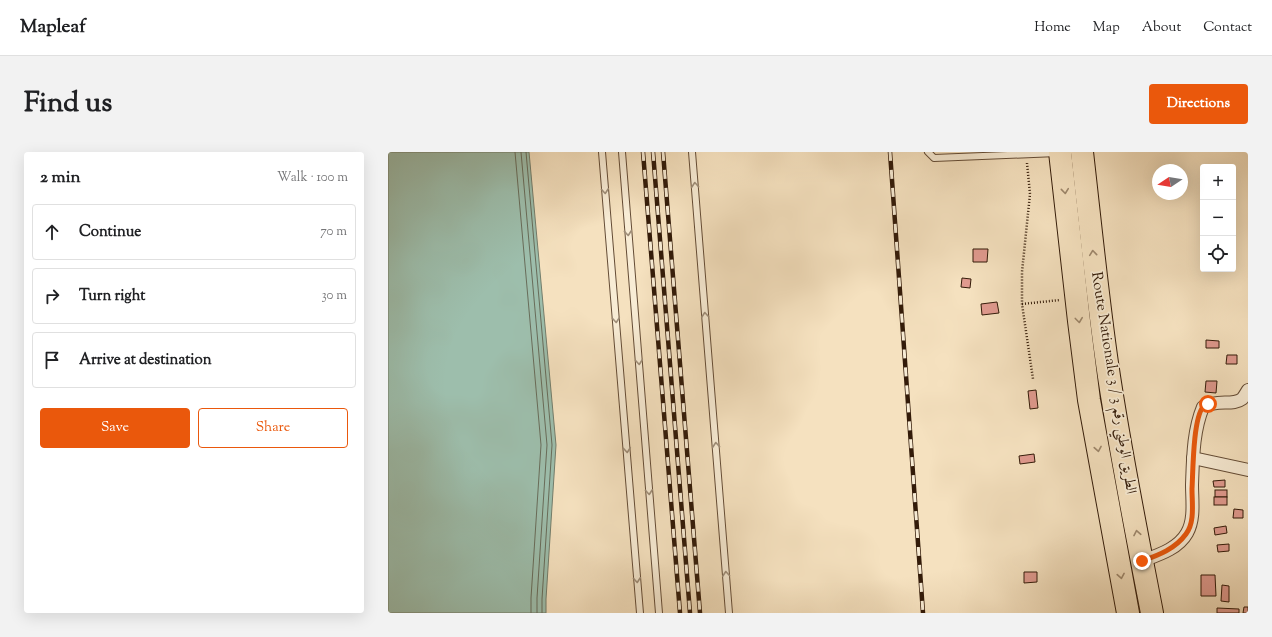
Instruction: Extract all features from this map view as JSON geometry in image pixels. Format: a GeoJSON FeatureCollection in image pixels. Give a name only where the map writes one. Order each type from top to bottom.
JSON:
{"type":"FeatureCollection","features":[{"type":"Feature","properties":{"kind":"highway","name":"Route Nationale 3 / الطريق الوطني رقم 3"},"geometry":{"type":"LineString","coordinates":[[1060,152],[1076,298],[1090,400],[1128,613]]}},
{"type":"Feature","properties":{"kind":"highway","name":"Route Nationale 3 / الطريق الوطني رقم 3"},"geometry":{"type":"LineString","coordinates":[[1082,152],[1097,291],[1108,364],[1127,480],[1152,613]]}},
{"type":"Feature","properties":{"kind":"street"},"geometry":{"type":"LineString","coordinates":[[1142,561],[1164,554],[1179,542],[1187,533],[1192,520],[1194,458],[1198,420],[1203,407],[1217,402],[1233,402],[1242,399],[1248,390]]}},
{"type":"Feature","properties":{"kind":"street"},"geometry":{"type":"LineString","coordinates":[[1194,458],[1248,470]]}},
{"type":"Feature","properties":{"kind":"lane"},"geometry":{"type":"LineString","coordinates":[[602,152],[640,613]]}},
{"type":"Feature","properties":{"kind":"lane"},"geometry":{"type":"LineString","coordinates":[[622,152],[659,613]]}},
{"type":"Feature","properties":{"kind":"lane"},"geometry":{"type":"LineString","coordinates":[[692,152],[729,613]]}},
{"type":"Feature","properties":{"kind":"lane"},"geometry":{"type":"LineString","coordinates":[[928,152],[934,158],[1060,152]]}},
{"type":"Feature","properties":{"kind":"path"},"geometry":{"type":"LineString","coordinates":[[1026,154],[1030,194],[1022,272],[1022,304],[1033,379]]}},
{"type":"Feature","properties":{"kind":"path"},"geometry":{"type":"LineString","coordinates":[[1022,304],[1076,298]]}},
{"type":"Feature","properties":{"kind":"water"},"geometry":{"type":"Polygon","coordinates":[[[388,152],[529,152],[556,445],[546,613],[388,613],[388,152]]]}},
{"type":"Feature","properties":{"kind":"building"},"geometry":{"type":"Polygon","coordinates":[[[973,249],[988,249],[987,262],[973,262],[973,249]]]}},
{"type":"Feature","properties":{"kind":"building"},"geometry":{"type":"Polygon","coordinates":[[[962,278],[971,279],[970,288],[961,287],[962,278]]]}},
{"type":"Feature","properties":{"kind":"building"},"geometry":{"type":"Polygon","coordinates":[[[997,302],[999,313],[982,315],[981,304],[997,302]]]}},
{"type":"Feature","properties":{"kind":"building"},"geometry":{"type":"Polygon","coordinates":[[[1206,340],[1219,341],[1219,348],[1206,348],[1206,340]]]}},
{"type":"Feature","properties":{"kind":"building"},"geometry":{"type":"Polygon","coordinates":[[[1227,355],[1237,355],[1237,364],[1226,364],[1227,355]]]}},
{"type":"Feature","properties":{"kind":"building"},"geometry":{"type":"Polygon","coordinates":[[[1206,381],[1217,381],[1216,393],[1205,392],[1206,381]]]}},
{"type":"Feature","properties":{"kind":"building"},"geometry":{"type":"Polygon","coordinates":[[[1036,390],[1038,408],[1030,409],[1028,391],[1036,390]]]}},
{"type":"Feature","properties":{"kind":"building"},"geometry":{"type":"Polygon","coordinates":[[[1034,454],[1035,462],[1020,464],[1019,456],[1034,454]]]}},
{"type":"Feature","properties":{"kind":"building"},"geometry":{"type":"Polygon","coordinates":[[[1225,480],[1225,487],[1214,487],[1213,481],[1225,480]]]}},
{"type":"Feature","properties":{"kind":"building"},"geometry":{"type":"Polygon","coordinates":[[[1215,490],[1227,490],[1227,497],[1215,497],[1215,490]]]}},
{"type":"Feature","properties":{"kind":"building"},"geometry":{"type":"Polygon","coordinates":[[[1214,497],[1227,497],[1227,505],[1214,505],[1214,497]]]}},
{"type":"Feature","properties":{"kind":"building"},"geometry":{"type":"Polygon","coordinates":[[[1234,509],[1243,510],[1243,518],[1233,518],[1234,509]]]}},
{"type":"Feature","properties":{"kind":"building"},"geometry":{"type":"Polygon","coordinates":[[[1226,526],[1227,533],[1215,535],[1214,528],[1226,526]]]}},
{"type":"Feature","properties":{"kind":"building"},"geometry":{"type":"Polygon","coordinates":[[[1229,544],[1229,551],[1218,552],[1217,545],[1229,544]]]}},
{"type":"Feature","properties":{"kind":"building"},"geometry":{"type":"Polygon","coordinates":[[[1024,572],[1037,572],[1037,582],[1024,583],[1024,572]]]}},
{"type":"Feature","properties":{"kind":"building"},"geometry":{"type":"Polygon","coordinates":[[[1201,575],[1215,575],[1216,596],[1201,596],[1201,575]]]}},
{"type":"Feature","properties":{"kind":"building"},"geometry":{"type":"Polygon","coordinates":[[[1222,585],[1229,586],[1229,602],[1221,601],[1222,585]]]}},
{"type":"Feature","properties":{"kind":"building"},"geometry":{"type":"Polygon","coordinates":[[[1244,607],[1248,607],[1248,613],[1243,613],[1244,607]]]}},
{"type":"Feature","properties":{"kind":"building"},"geometry":{"type":"Polygon","coordinates":[[[1217,608],[1239,609],[1239,613],[1217,613],[1217,608]]]}},
{"type":"Feature","properties":{"kind":"railway"},"geometry":{"type":"LineString","coordinates":[[643,152],[680,613]]}},
{"type":"Feature","properties":{"kind":"railway"},"geometry":{"type":"LineString","coordinates":[[653,152],[690,613]]}},
{"type":"Feature","properties":{"kind":"railway"},"geometry":{"type":"LineString","coordinates":[[663,152],[700,613]]}},
{"type":"Feature","properties":{"kind":"railway"},"geometry":{"type":"LineString","coordinates":[[890,152],[923,613]]}},
{"type":"Feature","properties":{"kind":"route"},"geometry":{"type":"LineString","coordinates":[[1142,561],[1164,554],[1179,542],[1187,533],[1192,520],[1192,474],[1198,420],[1203,407],[1208,404]]}}]}
